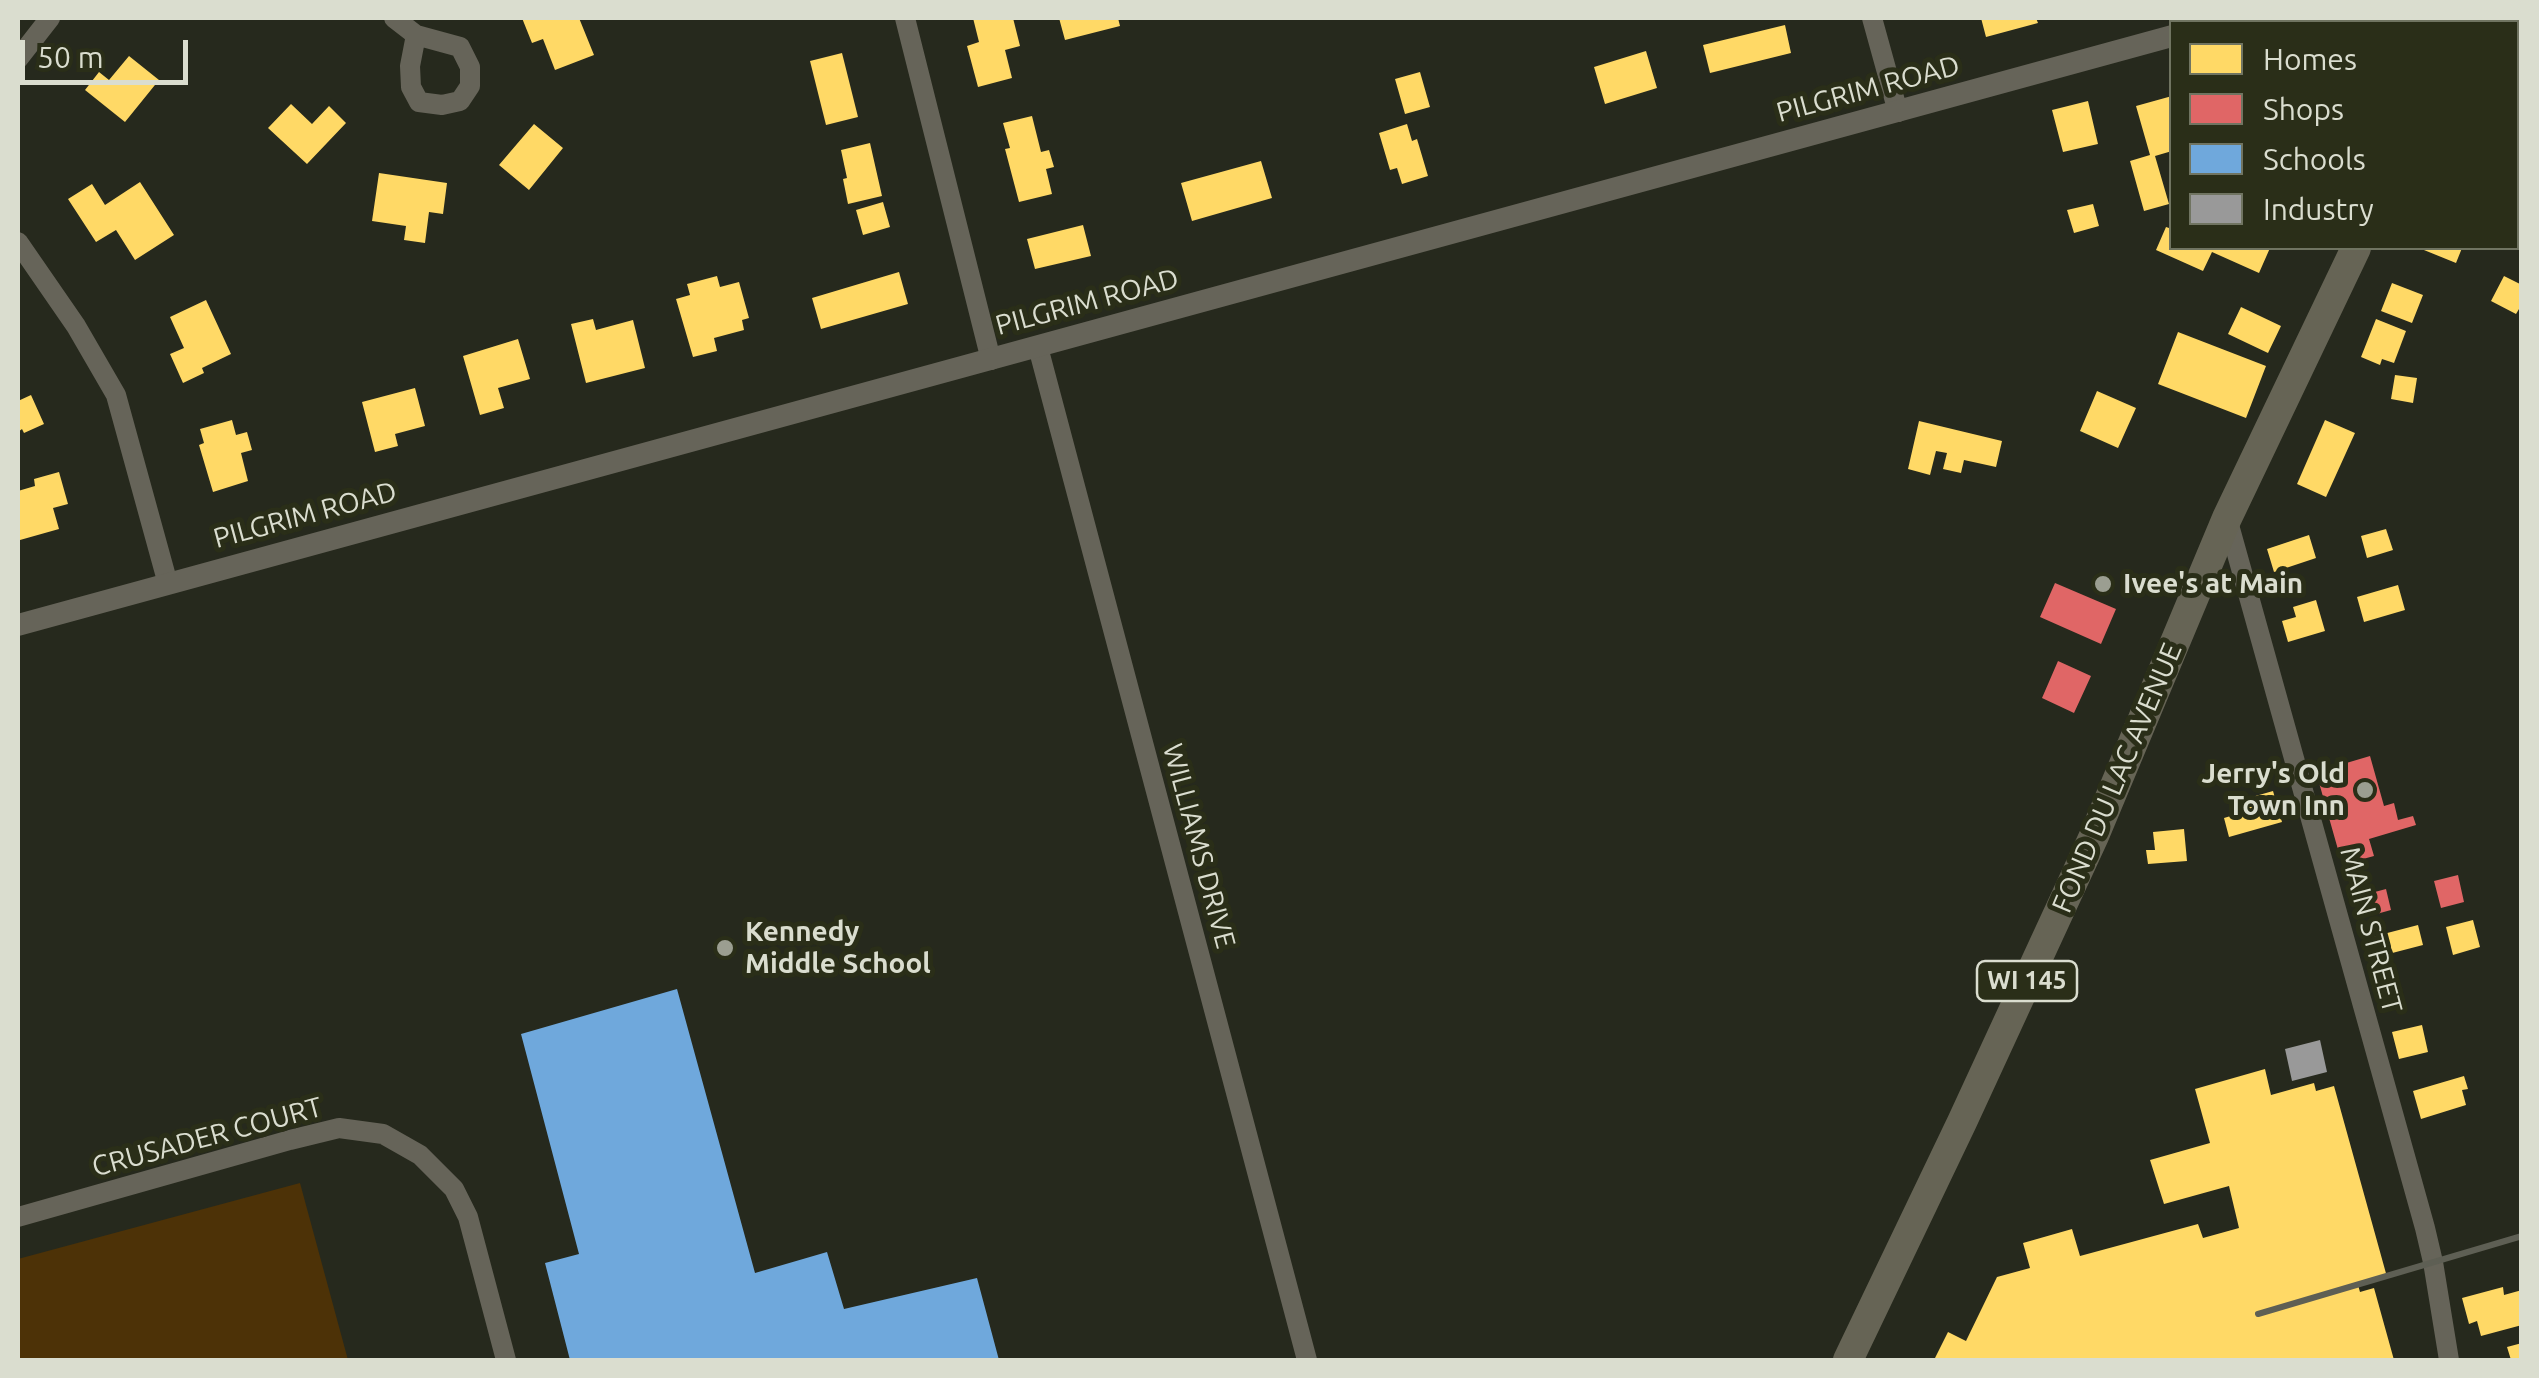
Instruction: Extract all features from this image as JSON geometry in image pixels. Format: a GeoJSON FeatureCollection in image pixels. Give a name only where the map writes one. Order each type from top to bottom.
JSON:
{"type":"FeatureCollection","features":[{"type":"Feature","properties":{"kind":"main road","name":"FOND DU LAC AVENUE"},"geometry":{"type":"LineString","coordinates":[[1848,1360],[2094,836],[2228,518],[2355,250]]}},
{"type":"Feature","properties":{"kind":"street"},"geometry":{"type":"LineString","coordinates":[[18,58],[50,18]]}},
{"type":"Feature","properties":{"kind":"street"},"geometry":{"type":"LineString","coordinates":[[394,18],[416,35]]}},
{"type":"Feature","properties":{"kind":"street"},"geometry":{"type":"LineString","coordinates":[[905,18],[991,360]]}},
{"type":"Feature","properties":{"kind":"street"},"geometry":{"type":"LineString","coordinates":[[1872,18],[1898,112]]}},
{"type":"Feature","properties":{"kind":"street","name":"PILGRIM ROAD"},"geometry":{"type":"LineString","coordinates":[[18,624],[2169,37]]}},
{"type":"Feature","properties":{"kind":"street"},"geometry":{"type":"LineString","coordinates":[[18,242],[76,326],[116,395],[168,584]]}},
{"type":"Feature","properties":{"kind":"street","name":"WILLIAMS DRIVE"},"geometry":{"type":"LineString","coordinates":[[1038,347],[1308,1360]]}},
{"type":"Feature","properties":{"kind":"street","name":"MAIN STREET"},"geometry":{"type":"LineString","coordinates":[[2228,518],[2425,1228],[2449,1360]]}},
{"type":"Feature","properties":{"kind":"street","name":"CRUSADER COURT"},"geometry":{"type":"LineString","coordinates":[[18,1217],[339,1128],[383,1134],[420,1155],[454,1189],[468,1217],[506,1360]]}},
{"type":"Feature","properties":{"kind":"shaded area"},"geometry":{"type":"Polygon","coordinates":[[[300,1183],[348,1360],[18,1360],[18,1259],[300,1183]]]}},
{"type":"Feature","properties":{"kind":"building: Homes"},"geometry":{"type":"Polygon","coordinates":[[[522,18],[579,18],[594,55],[555,70],[543,39],[532,43],[522,18]]]}},
{"type":"Feature","properties":{"kind":"building: Homes"},"geometry":{"type":"Polygon","coordinates":[[[973,18],[1013,18],[1020,46],[1005,50],[1012,78],[978,87],[967,46],[979,42],[973,18]]]}},
{"type":"Feature","properties":{"kind":"building: Homes"},"geometry":{"type":"Polygon","coordinates":[[[1059,18],[1118,18],[1120,26],[1065,40],[1059,18]]]}},
{"type":"Feature","properties":{"kind":"building: Homes"},"geometry":{"type":"Polygon","coordinates":[[[1981,18],[2036,18],[2038,23],[1986,37],[1981,18]]]}},
{"type":"Feature","properties":{"kind":"building: Homes"},"geometry":{"type":"Polygon","coordinates":[[[1785,25],[1791,53],[1710,73],[1703,45],[1785,25]]]}},
{"type":"Feature","properties":{"kind":"building: Homes"},"geometry":{"type":"Polygon","coordinates":[[[1646,51],[1657,88],[1605,104],[1594,67],[1646,51]]]}},
{"type":"Feature","properties":{"kind":"building: Homes"},"geometry":{"type":"Polygon","coordinates":[[[842,53],[858,117],[826,125],[810,61],[842,53]]]}},
{"type":"Feature","properties":{"kind":"building: Homes"},"geometry":{"type":"Polygon","coordinates":[[[129,56],[159,80],[125,122],[85,90],[99,72],[109,80],[129,56]]]}},
{"type":"Feature","properties":{"kind":"building: Homes"},"geometry":{"type":"Polygon","coordinates":[[[1420,72],[1430,107],[1405,114],[1395,79],[1420,72]]]}},
{"type":"Feature","properties":{"kind":"building: Homes"},"geometry":{"type":"Polygon","coordinates":[[[2169,97],[2169,152],[2155,156],[2169,204],[2144,211],[2130,161],[2150,155],[2136,106],[2169,97]]]}},
{"type":"Feature","properties":{"kind":"building: Homes"},"geometry":{"type":"Polygon","coordinates":[[[2088,101],[2098,144],[2063,152],[2052,110],[2088,101]]]}},
{"type":"Feature","properties":{"kind":"building: Homes"},"geometry":{"type":"Polygon","coordinates":[[[291,104],[312,124],[329,106],[346,123],[307,164],[268,128],[291,104]]]}},
{"type":"Feature","properties":{"kind":"building: Homes"},"geometry":{"type":"Polygon","coordinates":[[[1032,116],[1041,152],[1049,150],[1054,167],[1046,169],[1052,194],[1019,202],[1005,149],[1010,148],[1003,123],[1032,116]]]}},
{"type":"Feature","properties":{"kind":"building: Homes"},"geometry":{"type":"Polygon","coordinates":[[[534,124],[563,148],[529,190],[499,165],[534,124]]]}},
{"type":"Feature","properties":{"kind":"building: Homes"},"geometry":{"type":"Polygon","coordinates":[[[1407,124],[1412,141],[1417,139],[1428,176],[1402,184],[1397,168],[1390,170],[1379,133],[1407,124]]]}},
{"type":"Feature","properties":{"kind":"building: Homes"},"geometry":{"type":"Polygon","coordinates":[[[870,143],[882,196],[848,204],[841,150],[870,143]]]}},
{"type":"Feature","properties":{"kind":"building: Homes"},"geometry":{"type":"Polygon","coordinates":[[[1261,161],[1272,198],[1192,221],[1181,183],[1261,161]]]}},
{"type":"Feature","properties":{"kind":"building: Homes"},"geometry":{"type":"Polygon","coordinates":[[[379,173],[447,183],[443,214],[429,212],[425,243],[404,240],[406,226],[372,221],[379,173]]]}},
{"type":"Feature","properties":{"kind":"building: Homes"},"geometry":{"type":"Polygon","coordinates":[[[140,182],[174,235],[135,260],[116,230],[96,242],[68,199],[92,184],[105,205],[140,182]]]}},
{"type":"Feature","properties":{"kind":"building: Homes"},"geometry":{"type":"Polygon","coordinates":[[[883,202],[890,227],[863,235],[856,210],[883,202]]]}},
{"type":"Feature","properties":{"kind":"building: Homes"},"geometry":{"type":"Polygon","coordinates":[[[2093,204],[2099,226],[2074,233],[2067,210],[2093,204]]]}},
{"type":"Feature","properties":{"kind":"building: Homes"},"geometry":{"type":"Polygon","coordinates":[[[1083,225],[1091,256],[1035,269],[1027,239],[1083,225]]]}},
{"type":"Feature","properties":{"kind":"building: Homes"},"geometry":{"type":"Polygon","coordinates":[[[2166,227],[2169,250],[2269,250],[2259,273],[2212,252],[2203,271],[2156,250],[2166,227]]]}},
{"type":"Feature","properties":{"kind":"building: Homes"},"geometry":{"type":"Polygon","coordinates":[[[2424,250],[2461,250],[2456,263],[2424,250]]]}},
{"type":"Feature","properties":{"kind":"building: Homes"},"geometry":{"type":"Polygon","coordinates":[[[899,272],[908,304],[821,329],[812,298],[899,272]]]}},
{"type":"Feature","properties":{"kind":"building: Homes"},"geometry":{"type":"Polygon","coordinates":[[[717,276],[720,287],[739,282],[749,318],[742,320],[744,330],[714,338],[717,351],[693,357],[676,299],[690,295],[687,284],[717,276]]]}},
{"type":"Feature","properties":{"kind":"building: Homes"},"geometry":{"type":"Polygon","coordinates":[[[2504,276],[2522,285],[2522,304],[2516,314],[2491,301],[2504,276]]]}},
{"type":"Feature","properties":{"kind":"building: Homes"},"geometry":{"type":"Polygon","coordinates":[[[2392,283],[2423,295],[2412,323],[2381,311],[2392,283]]]}},
{"type":"Feature","properties":{"kind":"building: Homes"},"geometry":{"type":"Polygon","coordinates":[[[206,300],[231,354],[202,368],[204,373],[183,383],[170,354],[184,348],[170,317],[206,300]]]}},
{"type":"Feature","properties":{"kind":"building: Homes"},"geometry":{"type":"Polygon","coordinates":[[[2241,307],[2281,326],[2268,353],[2228,334],[2241,307]]]}},
{"type":"Feature","properties":{"kind":"building: Homes"},"geometry":{"type":"Polygon","coordinates":[[[593,319],[596,330],[633,320],[645,368],[586,383],[571,324],[593,319]]]}},
{"type":"Feature","properties":{"kind":"building: Homes"},"geometry":{"type":"Polygon","coordinates":[[[2376,319],[2406,331],[2394,363],[2382,359],[2380,365],[2361,357],[2376,319]]]}},
{"type":"Feature","properties":{"kind":"building: Homes"},"geometry":{"type":"Polygon","coordinates":[[[2178,332],[2266,366],[2246,418],[2158,384],[2178,332]]]}},
{"type":"Feature","properties":{"kind":"building: Homes"},"geometry":{"type":"Polygon","coordinates":[[[518,339],[530,379],[498,388],[504,408],[480,415],[463,356],[518,339]]]}},
{"type":"Feature","properties":{"kind":"building: Homes"},"geometry":{"type":"Polygon","coordinates":[[[2395,375],[2417,378],[2413,403],[2391,399],[2395,375]]]}},
{"type":"Feature","properties":{"kind":"building: Homes"},"geometry":{"type":"Polygon","coordinates":[[[415,388],[425,426],[395,434],[398,446],[375,452],[362,402],[415,388]]]}},
{"type":"Feature","properties":{"kind":"building: Homes"},"geometry":{"type":"Polygon","coordinates":[[[2097,391],[2136,408],[2118,448],[2080,431],[2097,391]]]}},
{"type":"Feature","properties":{"kind":"building: Homes"},"geometry":{"type":"Polygon","coordinates":[[[31,395],[44,424],[18,432],[18,401],[31,395]]]}},
{"type":"Feature","properties":{"kind":"building: Homes"},"geometry":{"type":"Polygon","coordinates":[[[232,420],[236,435],[247,432],[252,450],[241,453],[248,481],[213,492],[199,445],[204,443],[200,429],[232,420]]]}},
{"type":"Feature","properties":{"kind":"building: Homes"},"geometry":{"type":"Polygon","coordinates":[[[2325,420],[2355,433],[2326,497],[2297,484],[2325,420]]]}},
{"type":"Feature","properties":{"kind":"building: Homes"},"geometry":{"type":"Polygon","coordinates":[[[1919,421],[2002,441],[1996,467],[1964,460],[1961,473],[1943,469],[1947,453],[1936,451],[1930,475],[1908,469],[1919,421]]]}},
{"type":"Feature","properties":{"kind":"building: Homes"},"geometry":{"type":"Polygon","coordinates":[[[59,472],[68,504],[53,508],[59,529],[20,540],[18,491],[35,486],[34,479],[59,472]]]}},
{"type":"Feature","properties":{"kind":"building: Homes"},"geometry":{"type":"Polygon","coordinates":[[[2386,529],[2393,550],[2367,558],[2361,536],[2386,529]]]}},
{"type":"Feature","properties":{"kind":"building: Homes"},"geometry":{"type":"Polygon","coordinates":[[[2309,535],[2316,558],[2274,572],[2267,549],[2309,535]]]}},
{"type":"Feature","properties":{"kind":"building: Homes"},"geometry":{"type":"Polygon","coordinates":[[[2398,585],[2405,610],[2364,622],[2357,597],[2398,585]]]}},
{"type":"Feature","properties":{"kind":"building: Homes"},"geometry":{"type":"Polygon","coordinates":[[[2316,600],[2325,631],[2288,642],[2282,621],[2296,617],[2293,607],[2316,600]]]}},
{"type":"Feature","properties":{"kind":"building: Homes"},"geometry":{"type":"Polygon","coordinates":[[[2273,791],[2282,822],[2229,837],[2224,818],[2234,815],[2231,803],[2273,791]]]}},
{"type":"Feature","properties":{"kind":"building: Homes"},"geometry":{"type":"Polygon","coordinates":[[[2184,829],[2187,861],[2148,864],[2146,850],[2155,850],[2153,832],[2184,829]]]}},
{"type":"Feature","properties":{"kind":"building: Homes"},"geometry":{"type":"Polygon","coordinates":[[[2473,920],[2480,947],[2453,955],[2446,927],[2473,920]]]}},
{"type":"Feature","properties":{"kind":"building: Homes"},"geometry":{"type":"Polygon","coordinates":[[[2418,925],[2423,945],[2373,958],[2368,938],[2418,925]]]}},
{"type":"Feature","properties":{"kind":"building: Homes"},"geometry":{"type":"Polygon","coordinates":[[[2422,1025],[2428,1052],[2399,1059],[2392,1032],[2422,1025]]]}},
{"type":"Feature","properties":{"kind":"building: Homes"},"geometry":{"type":"Polygon","coordinates":[[[2265,1069],[2271,1095],[2314,1083],[2316,1091],[2334,1086],[2387,1277],[2358,1285],[2360,1292],[2374,1288],[2394,1360],[1934,1360],[1948,1332],[1966,1341],[1997,1277],[2030,1268],[2023,1243],[2072,1229],[2080,1256],[2198,1224],[2203,1238],[2239,1228],[2229,1186],[2164,1204],[2150,1160],[2210,1143],[2195,1089],[2265,1069]]]}},
{"type":"Feature","properties":{"kind":"building: Homes"},"geometry":{"type":"Polygon","coordinates":[[[2464,1076],[2468,1089],[2462,1090],[2466,1105],[2421,1119],[2413,1091],[2464,1076]]]}},
{"type":"Feature","properties":{"kind":"building: Homes"},"geometry":{"type":"Polygon","coordinates":[[[2503,1287],[2504,1295],[2522,1290],[2522,1325],[2481,1336],[2477,1321],[2469,1324],[2462,1298],[2503,1287]]]}},
{"type":"Feature","properties":{"kind":"building: Homes"},"geometry":{"type":"Polygon","coordinates":[[[2522,1343],[2522,1360],[2511,1360],[2507,1347],[2522,1343]]]}},
{"type":"Feature","properties":{"kind":"building: Shops"},"geometry":{"type":"Polygon","coordinates":[[[2055,583],[2116,609],[2101,644],[2040,617],[2055,583]]]}},
{"type":"Feature","properties":{"kind":"building: Shops"},"geometry":{"type":"Polygon","coordinates":[[[2058,661],[2091,676],[2074,713],[2042,698],[2058,661]]]}},
{"type":"Feature","properties":{"kind":"building: Shops"},"geometry":{"type":"Polygon","coordinates":[[[2370,756],[2384,806],[2394,803],[2398,820],[2413,816],[2416,825],[2369,839],[2374,856],[2352,862],[2349,850],[2339,853],[2316,772],[2370,756]]]}},
{"type":"Feature","properties":{"kind":"building: Shops"},"geometry":{"type":"Polygon","coordinates":[[[2458,875],[2464,902],[2441,908],[2434,881],[2458,875]]]}},
{"type":"Feature","properties":{"kind":"building: Shops"},"geometry":{"type":"Polygon","coordinates":[[[2386,889],[2391,910],[2362,918],[2356,897],[2386,889]]]}},
{"type":"Feature","properties":{"kind":"building: Schools"},"geometry":{"type":"Polygon","coordinates":[[[677,989],[755,1273],[827,1252],[844,1309],[977,1278],[999,1360],[570,1360],[545,1263],[579,1254],[521,1034],[677,989]]]}},
{"type":"Feature","properties":{"kind":"building: Industry"},"geometry":{"type":"Polygon","coordinates":[[[2320,1040],[2327,1072],[2292,1081],[2285,1049],[2320,1040]]]}},
{"type":"Feature","properties":{"kind":"railway"},"geometry":{"type":"LineString","coordinates":[[2258,1314],[2522,1236]]}},
{"type":"Feature","properties":{"kind":"place","name":"Ivee's at Main"},"geometry":{"type":"Point","coordinates":[2103,584]}},
{"type":"Feature","properties":{"kind":"place","name":"Jerry's Old Town Inn"},"geometry":{"type":"Point","coordinates":[2365,790]}},
{"type":"Feature","properties":{"kind":"place","name":"Kennedy Middle School"},"geometry":{"type":"Point","coordinates":[725,948]}}]}
